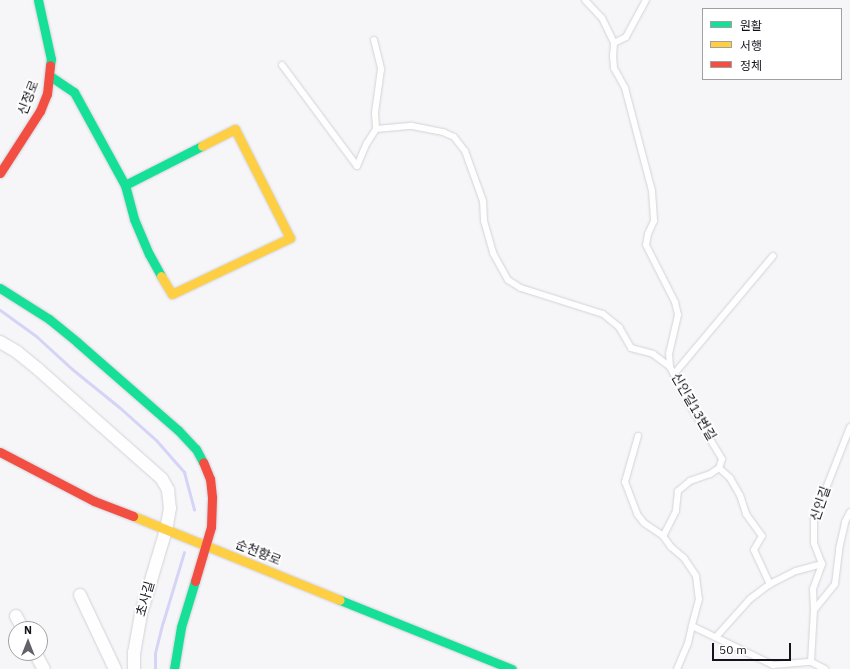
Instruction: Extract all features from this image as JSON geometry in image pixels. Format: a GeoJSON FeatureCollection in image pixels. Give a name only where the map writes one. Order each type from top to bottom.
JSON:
{"type":"FeatureCollection","features":[{"type":"Feature","properties":{"kind":"street","name":"신정로"},"geometry":{"type":"LineString","coordinates":[[0,173],[40,111],[47,94],[51,59],[49,42],[38,0]]}},
{"type":"Feature","properties":{"kind":"street"},"geometry":{"type":"LineString","coordinates":[[50,76],[74,92],[125,185],[134,219],[146,247],[172,294],[290,238],[235,129],[125,185]]}},
{"type":"Feature","properties":{"kind":"street"},"geometry":{"type":"LineString","coordinates":[[0,288],[50,319],[151,405],[196,449],[210,479],[212,497],[211,527],[181,627],[174,669]]}},
{"type":"Feature","properties":{"kind":"street","name":"초사길"},"geometry":{"type":"LineString","coordinates":[[0,342],[17,352],[162,479],[168,490],[170,508],[166,530],[141,614],[134,652],[134,669]]}},
{"type":"Feature","properties":{"kind":"street","name":"순천향로"},"geometry":{"type":"LineString","coordinates":[[0,452],[94,501],[512,669]]}},
{"type":"Feature","properties":{"kind":"street"},"geometry":{"type":"LineString","coordinates":[[80,595],[115,669]]}},
{"type":"Feature","properties":{"kind":"street"},"geometry":{"type":"LineString","coordinates":[[16,616],[19,621]]}},
{"type":"Feature","properties":{"kind":"lane"},"geometry":{"type":"LineString","coordinates":[[585,0],[602,18],[614,43],[626,37],[646,0]]}},
{"type":"Feature","properties":{"kind":"lane"},"geometry":{"type":"LineString","coordinates":[[282,65],[357,166],[367,143],[376,129],[375,113],[381,69],[374,40]]}},
{"type":"Feature","properties":{"kind":"lane","name":"신인길13번길"},"geometry":{"type":"LineString","coordinates":[[614,43],[614,68],[625,88],[652,191],[654,221],[648,234],[646,245],[675,302],[678,315],[669,353],[670,366],[686,399],[722,459],[719,468]]}},
{"type":"Feature","properties":{"kind":"lane"},"geometry":{"type":"LineString","coordinates":[[376,129],[412,126],[443,132],[454,138],[465,151],[484,201],[484,221],[493,253],[508,280],[521,288],[603,314],[619,327],[631,348],[653,354],[670,366]]}},
{"type":"Feature","properties":{"kind":"lane"},"geometry":{"type":"LineString","coordinates":[[674,374],[773,256]]}},
{"type":"Feature","properties":{"kind":"lane","name":"신인길"},"geometry":{"type":"LineString","coordinates":[[822,564],[814,543],[814,519],[850,427]]}},
{"type":"Feature","properties":{"kind":"lane"},"geometry":{"type":"LineString","coordinates":[[638,436],[625,482],[640,518],[644,523],[664,536],[671,547],[684,558],[696,576],[699,599],[688,644],[677,669]]}},
{"type":"Feature","properties":{"kind":"lane"},"geometry":{"type":"LineString","coordinates":[[664,536],[676,511],[678,491],[690,481],[710,474],[719,468],[730,478],[740,495],[746,514],[762,536],[754,550],[770,584]]}},
{"type":"Feature","properties":{"kind":"lane"},"geometry":{"type":"LineString","coordinates":[[814,610],[835,584],[838,570],[839,549],[845,522],[850,512]]}},
{"type":"Feature","properties":{"kind":"lane"},"geometry":{"type":"LineString","coordinates":[[716,637],[750,599],[770,584],[796,571],[822,564]]}},
{"type":"Feature","properties":{"kind":"lane"},"geometry":{"type":"LineString","coordinates":[[810,662],[814,610],[813,589],[822,564]]}},
{"type":"Feature","properties":{"kind":"lane"},"geometry":{"type":"LineString","coordinates":[[692,626],[773,665],[810,662],[825,669]]}},
{"type":"Feature","properties":{"kind":"waterway"},"geometry":{"type":"LineString","coordinates":[[0,310],[36,336],[72,369],[119,407],[156,440],[184,472],[194,510]]}},
{"type":"Feature","properties":{"kind":"waterway"},"geometry":{"type":"LineString","coordinates":[[155,669],[155,653],[184,552]]}},
{"type":"Feature","properties":{"kind":"traffic: fast"},"geometry":{"type":"LineString","coordinates":[[38,0],[51,59],[50,65]]}},
{"type":"Feature","properties":{"kind":"traffic: fast"},"geometry":{"type":"LineString","coordinates":[[50,76],[74,92],[125,185],[134,219],[149,254],[161,276]]}},
{"type":"Feature","properties":{"kind":"traffic: fast"},"geometry":{"type":"LineString","coordinates":[[125,185],[202,146]]}},
{"type":"Feature","properties":{"kind":"traffic: fast"},"geometry":{"type":"LineString","coordinates":[[0,288],[49,319],[77,342],[178,430],[196,449],[203,462]]}},
{"type":"Feature","properties":{"kind":"traffic: fast"},"geometry":{"type":"LineString","coordinates":[[174,669],[181,627],[195,581]]}},
{"type":"Feature","properties":{"kind":"traffic: fast"},"geometry":{"type":"LineString","coordinates":[[340,600],[512,669]]}},
{"type":"Feature","properties":{"kind":"traffic: slow"},"geometry":{"type":"LineString","coordinates":[[161,276],[172,294],[290,238],[235,129],[202,146]]}},
{"type":"Feature","properties":{"kind":"traffic: slow"},"geometry":{"type":"LineString","coordinates":[[133,516],[340,600]]}},
{"type":"Feature","properties":{"kind":"traffic: jam"},"geometry":{"type":"LineString","coordinates":[[0,173],[40,111],[47,94],[50,65]]}},
{"type":"Feature","properties":{"kind":"traffic: jam"},"geometry":{"type":"LineString","coordinates":[[0,452],[94,501],[133,516]]}},
{"type":"Feature","properties":{"kind":"traffic: jam"},"geometry":{"type":"LineString","coordinates":[[195,581],[211,527],[212,497],[210,479],[203,462]]}}]}
